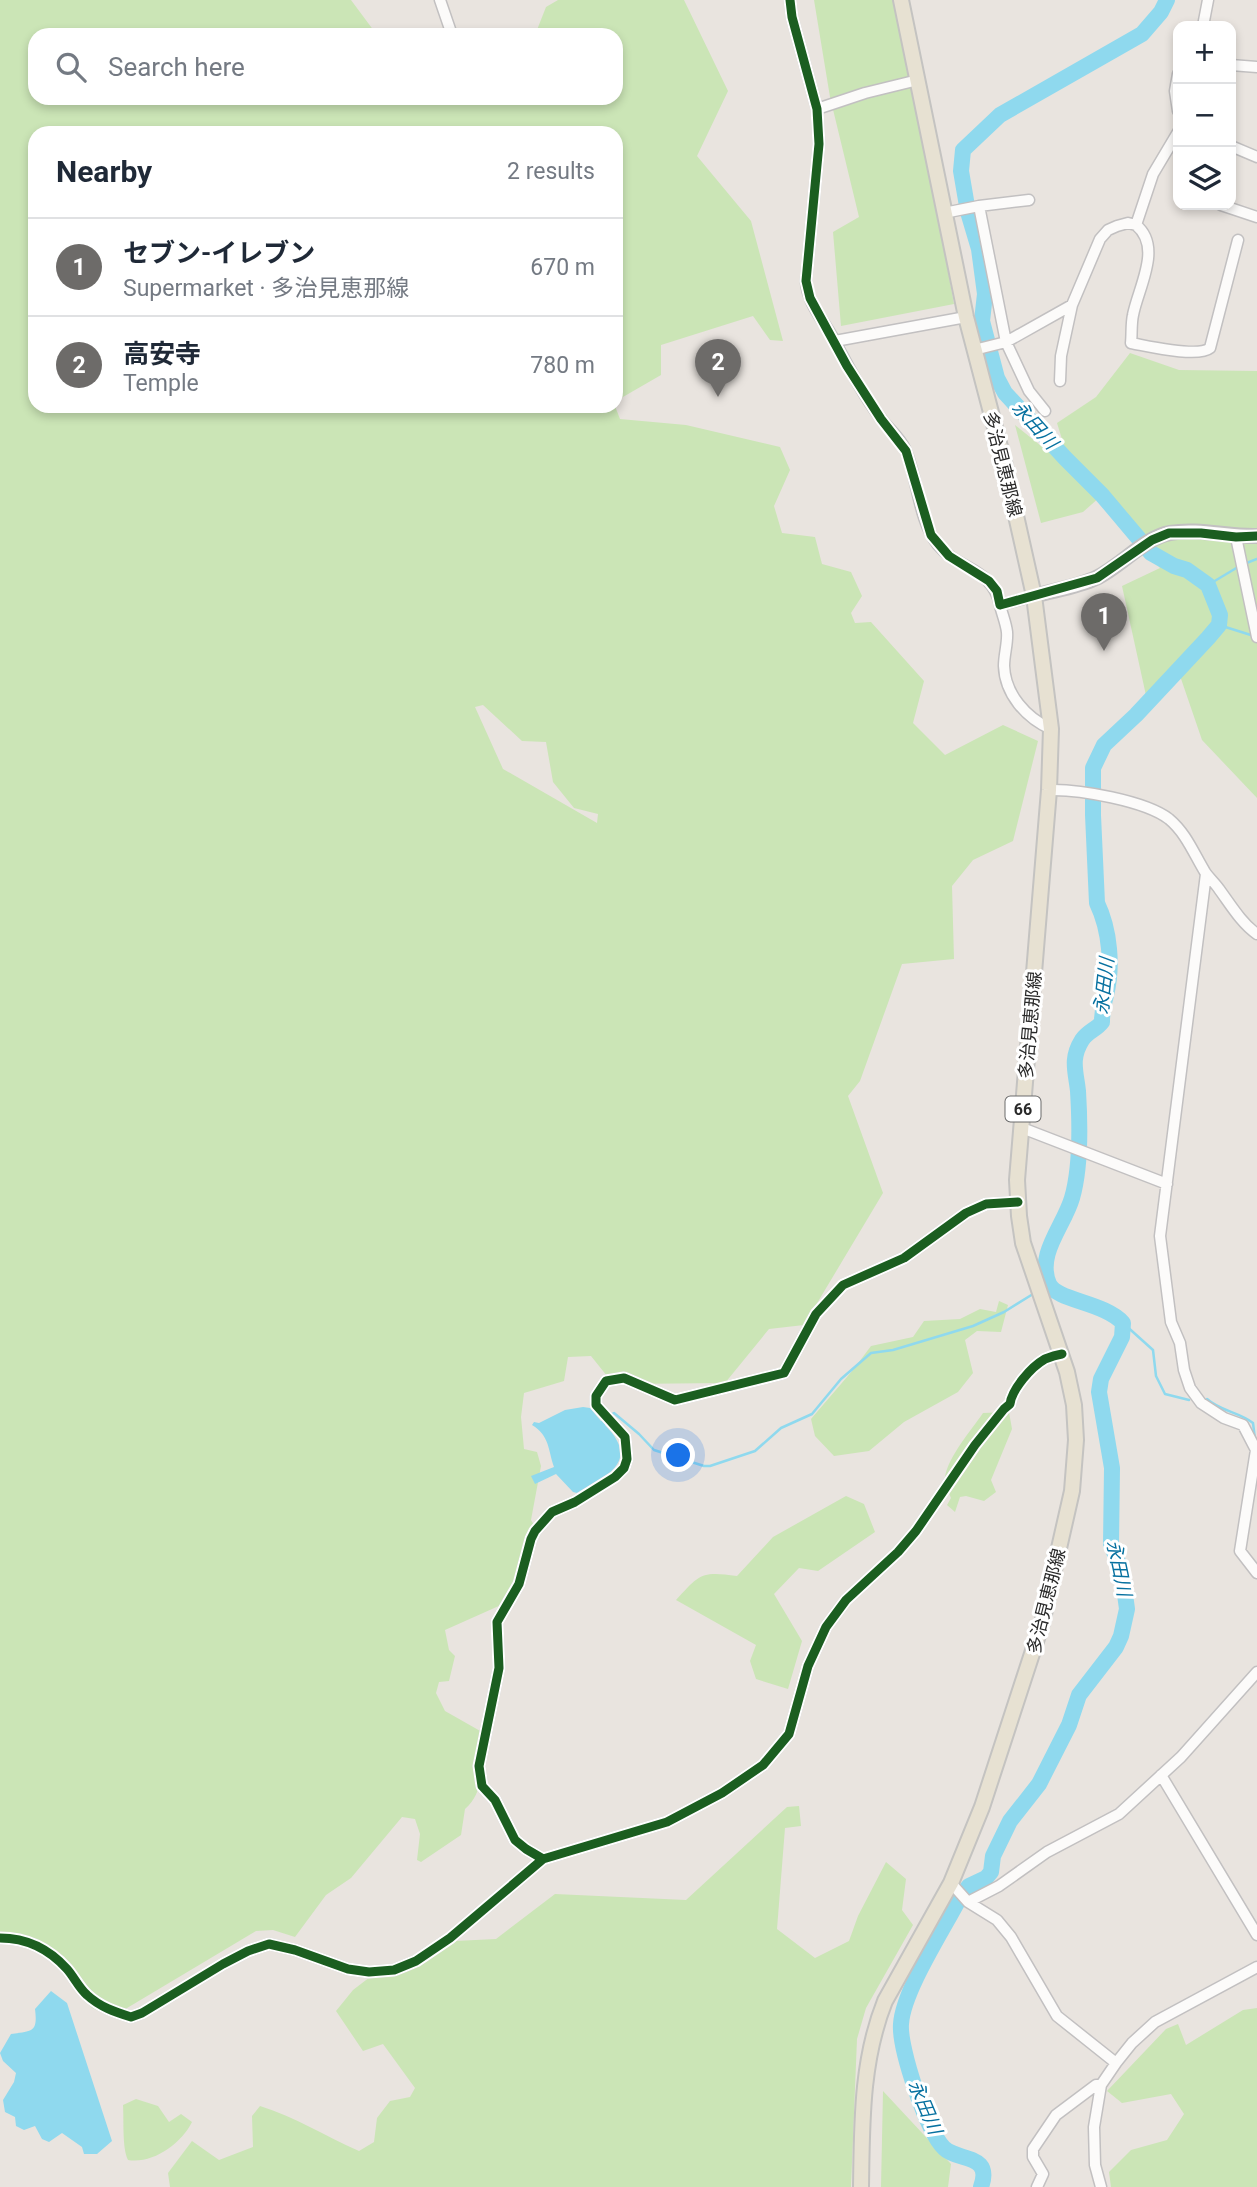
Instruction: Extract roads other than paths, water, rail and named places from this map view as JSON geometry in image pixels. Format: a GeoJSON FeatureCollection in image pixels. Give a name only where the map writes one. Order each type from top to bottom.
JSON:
{"type":"FeatureCollection","features":[{"type":"Feature","properties":{"kind":"main road","name":"多治見恵那線"},"geometry":{"type":"LineString","coordinates":[[862,2187],[864,2086],[873,2036],[885,2001],[951,1883],[982,1807],[1042,1623],[1069,1501],[1076,1440],[1074,1405],[1062,1354],[1023,1243],[1018,1202],[1049,790],[1051,729],[1034,596],[977,350],[966,317],[948,212],[901,0]]}},
{"type":"Feature","properties":{"kind":"street"},"geometry":{"type":"LineString","coordinates":[[440,0],[450,28]]}},
{"type":"Feature","properties":{"kind":"street"},"geometry":{"type":"LineString","coordinates":[[790,0],[792,17],[817,109],[819,144],[810,219],[806,288],[847,366],[881,419],[906,451],[932,535],[949,556],[989,581],[998,591],[1007,631],[1004,663],[1012,697],[1041,724],[1051,729]]}},
{"type":"Feature","properties":{"kind":"street"},"geometry":{"type":"LineString","coordinates":[[1204,21],[1208,0]]}},
{"type":"Feature","properties":{"kind":"street"},"geometry":{"type":"LineString","coordinates":[[1236,65],[1257,67]]}},
{"type":"Feature","properties":{"kind":"street"},"geometry":{"type":"LineString","coordinates":[[817,109],[865,93],[918,80]]}},
{"type":"Feature","properties":{"kind":"street"},"geometry":{"type":"LineString","coordinates":[[1136,225],[1153,174],[1173,140]]}},
{"type":"Feature","properties":{"kind":"street"},"geometry":{"type":"LineString","coordinates":[[1233,147],[1257,157]]}},
{"type":"Feature","properties":{"kind":"street"},"geometry":{"type":"LineString","coordinates":[[948,212],[1029,200]]}},
{"type":"Feature","properties":{"kind":"street"},"geometry":{"type":"LineString","coordinates":[[977,206],[1004,343],[1029,391],[1045,411]]}},
{"type":"Feature","properties":{"kind":"street"},"geometry":{"type":"LineString","coordinates":[[1236,210],[1257,217]]}},
{"type":"Feature","properties":{"kind":"street"},"geometry":{"type":"LineString","coordinates":[[1060,382],[1061,356],[1072,306],[1100,239],[1108,230],[1128,223],[1136,225],[1147,242],[1148,258],[1132,316],[1131,343],[1196,352],[1205,352],[1210,348],[1238,240]]}},
{"type":"Feature","properties":{"kind":"street"},"geometry":{"type":"LineString","coordinates":[[977,350],[1004,343],[1072,306]]}},
{"type":"Feature","properties":{"kind":"street"},"geometry":{"type":"LineString","coordinates":[[835,341],[966,317]]}},
{"type":"Feature","properties":{"kind":"street"},"geometry":{"type":"LineString","coordinates":[[1000,605],[1097,578],[1152,540],[1169,533],[1257,536]]}},
{"type":"Feature","properties":{"kind":"street"},"geometry":{"type":"LineString","coordinates":[[1236,537],[1256,634]]}},
{"type":"Feature","properties":{"kind":"street"},"geometry":{"type":"LineString","coordinates":[[1049,790],[1087,792],[1152,809],[1168,819],[1193,849],[1206,874],[1257,934]]}},
{"type":"Feature","properties":{"kind":"street"},"geometry":{"type":"LineString","coordinates":[[1206,874],[1160,1236],[1171,1322],[1180,1343],[1190,1388],[1201,1403],[1224,1418],[1243,1425],[1257,1451],[1240,1551],[1257,1573]]}},
{"type":"Feature","properties":{"kind":"street"},"geometry":{"type":"LineString","coordinates":[[1022,1128],[1167,1184]]}},
{"type":"Feature","properties":{"kind":"street"},"geometry":{"type":"LineString","coordinates":[[542,1858],[515,1840],[495,1800],[482,1786],[479,1777],[482,1746],[499,1668],[497,1622],[515,1593],[531,1539],[552,1512],[575,1502],[615,1477],[624,1468],[627,1459],[625,1437],[596,1405],[596,1396],[607,1381],[624,1378],[675,1400],[784,1373],[817,1314],[843,1284],[904,1258],[966,1213],[986,1204],[1018,1202]]}},
{"type":"Feature","properties":{"kind":"street"},"geometry":{"type":"LineString","coordinates":[[0,1938],[11,1938],[43,1948],[66,1968],[91,1998],[115,2012],[131,2017],[223,1964],[269,1944],[295,1950],[348,1969],[377,1973],[394,1970],[416,1961],[450,1938],[542,1858],[667,1822],[722,1793],[763,1765],[789,1734],[808,1665],[826,1627],[846,1600],[898,1552],[916,1531],[975,1445],[1010,1404],[1025,1377],[1045,1359],[1062,1354]]}},
{"type":"Feature","properties":{"kind":"street"},"geometry":{"type":"LineString","coordinates":[[968,1902],[999,1886],[1030,1863],[1119,1814],[1181,1757],[1257,1672]]}},
{"type":"Feature","properties":{"kind":"street"},"geometry":{"type":"LineString","coordinates":[[1161,1774],[1257,1935]]}},
{"type":"Feature","properties":{"kind":"street"},"geometry":{"type":"LineString","coordinates":[[951,1883],[968,1902],[996,1920],[1011,1937],[1058,2016],[1116,2063]]}},
{"type":"Feature","properties":{"kind":"street"},"geometry":{"type":"LineString","coordinates":[[1101,2187],[1095,2165],[1094,2127],[1101,2085],[1116,2063],[1132,2043],[1155,2022],[1257,1968]]}},
{"type":"Feature","properties":{"kind":"street"},"geometry":{"type":"LineString","coordinates":[[1037,2187],[1043,2174],[1033,2157],[1033,2148],[1056,2115],[1096,2085],[1101,2085]]}},
{"type":"Feature","properties":{"kind":"water"},"geometry":{"type":"Polygon","coordinates":[[[590,1408],[601,1421],[605,1419],[608,1422],[605,1425],[620,1449],[616,1466],[577,1493],[556,1474],[535,1484],[531,1476],[554,1467],[548,1444],[532,1425],[565,1410],[590,1408]]]}},
{"type":"Feature","properties":{"kind":"water"},"geometry":{"type":"Polygon","coordinates":[[[51,1991],[67,2003],[112,2141],[97,2154],[84,2154],[82,2147],[62,2133],[49,2142],[42,2139],[35,2126],[24,2130],[16,2126],[15,2117],[5,2112],[3,2100],[14,2082],[16,2073],[3,2061],[0,2053],[11,2034],[29,2031],[34,2027],[35,2009],[51,1991]]]}},
{"type":"Feature","properties":{"kind":"waterway","name":"永田川"},"geometry":{"type":"LineString","coordinates":[[981,2187],[983,2176],[978,2163],[944,2148],[922,2108],[904,2051],[901,2024],[903,2010],[916,1978],[959,1899],[969,1886],[986,1878],[991,1872],[993,1856],[1010,1821],[1039,1784],[1069,1725],[1079,1695],[1116,1647],[1121,1636],[1127,1609],[1122,1572],[1111,1544],[1112,1468],[1099,1392],[1101,1379],[1122,1337],[1123,1323],[1105,1310],[1054,1290],[1046,1273],[1048,1251],[1068,1209],[1077,1173],[1079,1131],[1076,1053],[1084,1037],[1102,1022],[1108,984],[1109,949],[1097,903],[1093,768],[1104,745],[1208,638],[1219,625],[1220,615],[1208,585],[1187,570],[1151,553],[1102,495],[1005,393],[997,378],[982,321],[985,294],[979,249],[968,212],[961,171],[963,150],[1000,115],[1142,34],[1161,12],[1167,0]]}},
{"type":"Feature","properties":{"kind":"waterway"},"geometry":{"type":"LineString","coordinates":[[1244,564],[1257,559]]}},
{"type":"Feature","properties":{"kind":"waterway"},"geometry":{"type":"LineString","coordinates":[[1208,585],[1238,567]]}},
{"type":"Feature","properties":{"kind":"waterway"},"geometry":{"type":"LineString","coordinates":[[1219,625],[1254,636]]}},
{"type":"Feature","properties":{"kind":"waterway"},"geometry":{"type":"LineString","coordinates":[[610,1415],[614,1413],[654,1450],[710,1466],[755,1451],[781,1428],[812,1414],[841,1379],[871,1353],[893,1350],[973,1326],[1004,1312],[1033,1294]]}},
{"type":"Feature","properties":{"kind":"waterway"},"geometry":{"type":"LineString","coordinates":[[1123,1323],[1153,1350],[1156,1376],[1165,1394],[1189,1400]]}},
{"type":"Feature","properties":{"kind":"waterway"},"geometry":{"type":"LineString","coordinates":[[1207,1399],[1253,1423],[1255,1439]]}},
{"type":"Feature","properties":{"kind":"place","name":"高安寺"},"geometry":{"type":"Point","coordinates":[718,397]}},
{"type":"Feature","properties":{"kind":"place","name":"セブン-イレブン"},"geometry":{"type":"Point","coordinates":[1104,651]}}]}
